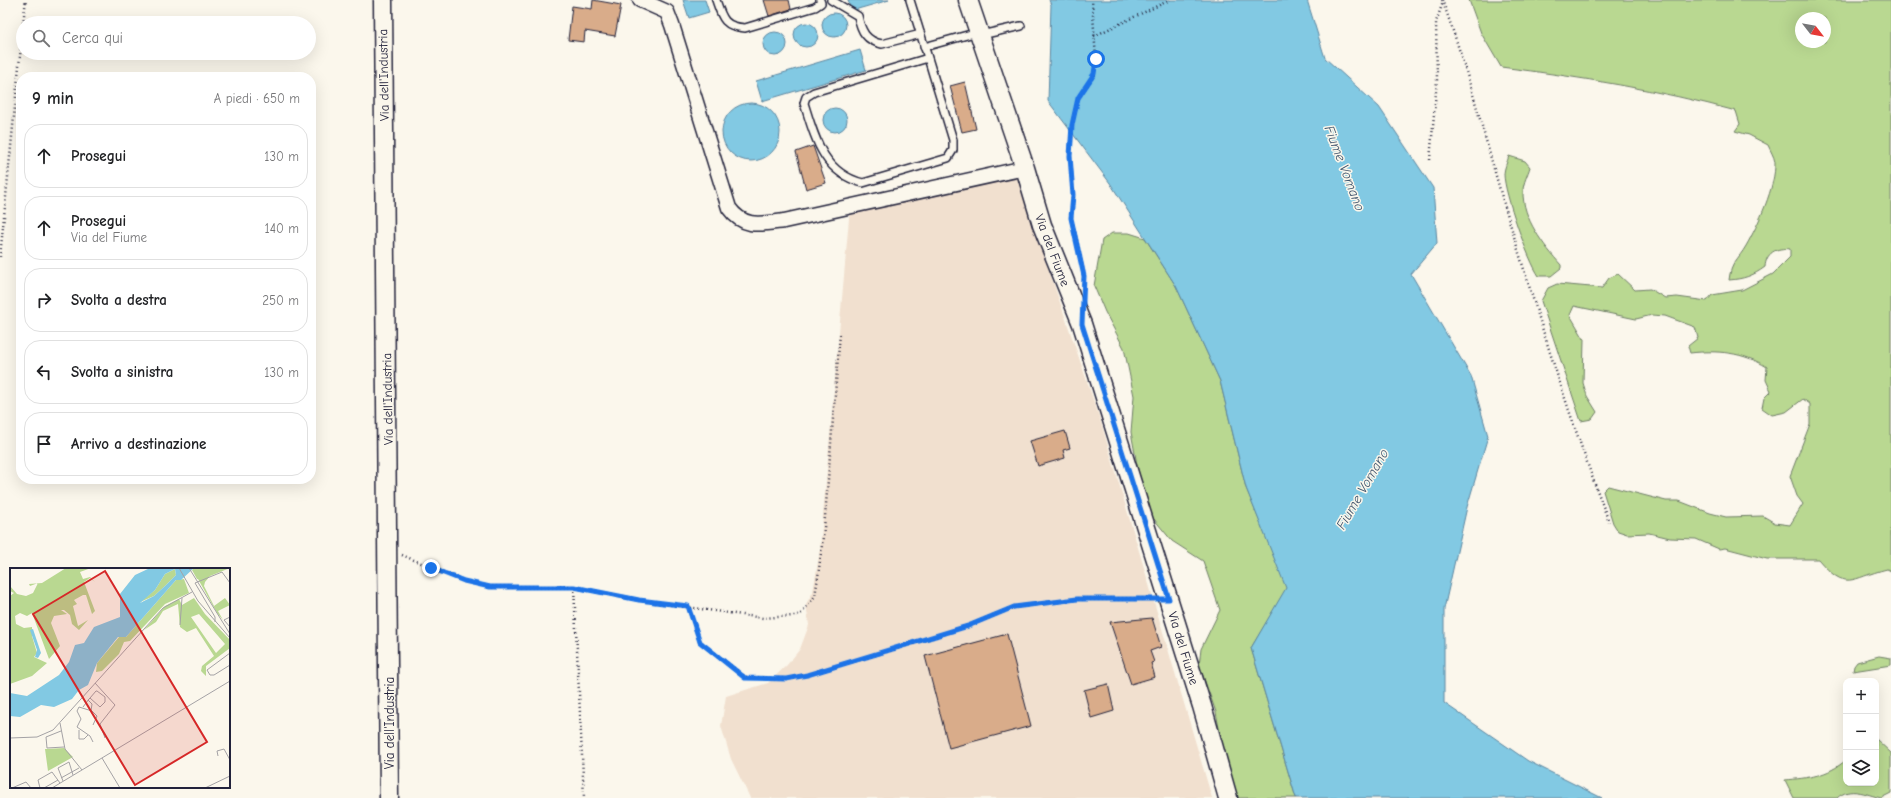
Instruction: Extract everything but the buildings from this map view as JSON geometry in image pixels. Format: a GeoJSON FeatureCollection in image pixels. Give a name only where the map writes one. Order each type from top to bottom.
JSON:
{"type":"FeatureCollection","features":[{"type":"Feature","properties":{"kind":"street","name":"Via dell'Industria"},"geometry":{"type":"LineString","coordinates":[[383,0],[389,798]]}},
{"type":"Feature","properties":{"kind":"street"},"geometry":{"type":"LineString","coordinates":[[640,0],[667,12],[729,208],[735,216],[747,223],[758,224],[784,221],[1025,168]]}},
{"type":"Feature","properties":{"kind":"street","name":"Via del Fiume"},"geometry":{"type":"LineString","coordinates":[[968,0],[1025,168],[1042,225],[1082,324],[1202,706],[1228,798]]}},
{"type":"Feature","properties":{"kind":"lane"},"geometry":{"type":"LineString","coordinates":[[716,0],[722,19],[735,27],[745,28],[815,7],[821,3],[820,0]]}},
{"type":"Feature","properties":{"kind":"lane"},"geometry":{"type":"LineString","coordinates":[[831,0],[858,16],[864,35],[876,43],[882,44],[921,34]]}},
{"type":"Feature","properties":{"kind":"lane"},"geometry":{"type":"LineString","coordinates":[[910,0],[921,34],[953,140],[953,150],[948,158],[863,183],[843,174],[828,161],[817,145],[804,104],[806,97],[814,92],[928,58]]}},
{"type":"Feature","properties":{"kind":"lane"},"geometry":{"type":"LineString","coordinates":[[924,47],[1022,26]]}},
{"type":"Feature","properties":{"kind":"path"},"geometry":{"type":"LineString","coordinates":[[24,16],[26,0]]}},
{"type":"Feature","properties":{"kind":"path"},"geometry":{"type":"LineString","coordinates":[[1083,290],[1084,276],[1071,218],[1073,195],[1070,156],[1072,125],[1078,98],[1094,74],[1096,59],[1092,0]]}},
{"type":"Feature","properties":{"kind":"path"},"geometry":{"type":"LineString","coordinates":[[1094,36],[1170,0]]}},
{"type":"Feature","properties":{"kind":"path"},"geometry":{"type":"LineString","coordinates":[[1430,160],[1437,80],[1436,22],[1443,1]]}},
{"type":"Feature","properties":{"kind":"path"},"geometry":{"type":"LineString","coordinates":[[1443,1],[1578,440],[1609,522]]}},
{"type":"Feature","properties":{"kind":"path"},"geometry":{"type":"LineString","coordinates":[[18,72],[20,60]]}},
{"type":"Feature","properties":{"kind":"path"},"geometry":{"type":"LineString","coordinates":[[0,256],[16,96]]}},
{"type":"Feature","properties":{"kind":"path"},"geometry":{"type":"LineString","coordinates":[[388,552],[405,555],[464,581],[490,587],[574,587],[639,600],[763,618],[781,617],[802,613],[815,596],[824,529],[840,333]]}},
{"type":"Feature","properties":{"kind":"path"},"geometry":{"type":"LineString","coordinates":[[574,587],[584,798]]}},
{"type":"Feature","properties":{"kind":"path"},"geometry":{"type":"LineString","coordinates":[[688,606],[700,642],[745,678],[786,679],[807,675],[915,643],[968,626],[1014,607],[1077,599],[1169,599]]}},
{"type":"Feature","properties":{"kind":"shaded area"},"geometry":{"type":"Polygon","coordinates":[[[1015,174],[1024,177],[1041,247],[1100,419],[1212,798],[750,798],[731,759],[721,726],[726,696],[768,683],[787,665],[800,649],[809,625],[806,604],[813,592],[820,550],[850,207],[1015,174]]]}},
{"type":"Feature","properties":{"kind":"green space"},"geometry":{"type":"Polygon","coordinates":[[[1469,0],[1891,0],[1891,571],[1887,569],[1857,579],[1843,579],[1828,570],[1818,559],[1767,559],[1725,548],[1719,549],[1696,539],[1670,538],[1649,533],[1627,534],[1618,531],[1613,523],[1603,491],[1608,486],[1666,501],[1679,501],[1710,513],[1726,517],[1763,516],[1775,523],[1790,525],[1803,504],[1797,496],[1790,476],[1810,424],[1810,404],[1803,399],[1786,412],[1772,415],[1762,408],[1764,398],[1771,391],[1766,380],[1767,367],[1749,358],[1730,353],[1690,353],[1688,346],[1698,338],[1695,327],[1665,316],[1652,315],[1636,319],[1574,306],[1570,315],[1584,339],[1583,383],[1587,396],[1597,412],[1592,419],[1581,421],[1541,301],[1548,288],[1557,284],[1602,288],[1609,278],[1618,274],[1635,290],[1650,289],[1665,298],[1677,297],[1707,301],[1712,295],[1742,290],[1773,274],[1790,257],[1790,249],[1780,249],[1773,252],[1767,258],[1765,267],[1756,273],[1743,278],[1729,280],[1733,265],[1743,251],[1761,217],[1773,182],[1775,162],[1768,145],[1749,135],[1735,131],[1740,124],[1736,111],[1707,103],[1619,85],[1501,67],[1481,33],[1469,0]]]}},
{"type":"Feature","properties":{"kind":"green space"},"geometry":{"type":"Polygon","coordinates":[[[1509,156],[1525,161],[1530,167],[1523,188],[1524,201],[1526,211],[1535,231],[1561,265],[1561,268],[1551,276],[1539,276],[1534,268],[1517,226],[1505,183],[1504,172],[1509,156]]]}},
{"type":"Feature","properties":{"kind":"green space"},"geometry":{"type":"Polygon","coordinates":[[[1112,233],[1129,233],[1145,238],[1176,286],[1220,381],[1246,488],[1287,588],[1251,648],[1296,798],[1232,798],[1216,712],[1199,665],[1201,649],[1220,610],[1203,561],[1172,541],[1149,513],[1138,470],[1131,432],[1134,396],[1124,348],[1105,312],[1094,286],[1102,240],[1112,233]]]}},
{"type":"Feature","properties":{"kind":"green space"},"geometry":{"type":"Polygon","coordinates":[[[1879,656],[1891,658],[1891,665],[1853,671],[1857,662],[1879,656]]]}},
{"type":"Feature","properties":{"kind":"green space"},"geometry":{"type":"Polygon","coordinates":[[[1879,742],[1891,753],[1891,793],[1881,798],[1858,792],[1847,792],[1837,798],[1794,798],[1785,780],[1810,777],[1825,773],[1843,762],[1843,786],[1879,786],[1879,742]]]}},
{"type":"Feature","properties":{"kind":"water"},"geometry":{"type":"Polygon","coordinates":[[[683,0],[705,0],[709,12],[689,18],[683,0]]]}},
{"type":"Feature","properties":{"kind":"water"},"geometry":{"type":"Polygon","coordinates":[[[848,0],[889,0],[851,11],[848,0]]]}},
{"type":"Feature","properties":{"kind":"water","name":"Fiume Vomano"},"geometry":{"type":"Polygon","coordinates":[[[1049,0],[1307,0],[1325,58],[1379,107],[1433,188],[1437,243],[1411,274],[1471,376],[1488,436],[1467,507],[1444,609],[1444,703],[1528,761],[1602,798],[1296,798],[1251,648],[1286,588],[1246,488],[1220,381],[1176,286],[1110,183],[1048,101],[1051,5],[1049,0]]]}},
{"type":"Feature","properties":{"kind":"water"},"geometry":{"type":"Polygon","coordinates":[[[834,13],[842,17],[846,25],[842,33],[834,37],[826,33],[822,25],[826,17],[834,13]]]}},
{"type":"Feature","properties":{"kind":"water"},"geometry":{"type":"Polygon","coordinates":[[[806,23],[814,27],[818,35],[814,43],[806,47],[798,43],[794,35],[798,27],[806,23]]]}},
{"type":"Feature","properties":{"kind":"water"},"geometry":{"type":"Polygon","coordinates":[[[775,32],[783,36],[787,44],[783,52],[775,56],[767,52],[763,44],[767,36],[775,32]]]}},
{"type":"Feature","properties":{"kind":"water"},"geometry":{"type":"Polygon","coordinates":[[[860,50],[866,70],[762,101],[756,81],[860,50]]]}},
{"type":"Feature","properties":{"kind":"water"},"geometry":{"type":"Polygon","coordinates":[[[751,103],[762,105],[775,116],[778,121],[780,132],[778,143],[767,156],[762,159],[751,161],[740,159],[727,148],[724,143],[722,132],[724,121],[735,108],[740,105],[751,103]]]}},
{"type":"Feature","properties":{"kind":"water"},"geometry":{"type":"Polygon","coordinates":[[[835,108],[840,109],[846,115],[846,125],[840,131],[835,132],[830,131],[824,125],[823,120],[824,115],[830,109],[835,108]]]}},
{"type":"Feature","properties":{"kind":"route"},"geometry":{"type":"LineString","coordinates":[[431,568],[464,581],[490,587],[574,587],[639,600],[688,606],[700,642],[745,678],[786,679],[807,675],[968,626],[1014,607],[1077,599],[1169,599],[1082,324],[1084,276],[1071,218],[1073,195],[1070,156],[1072,125],[1078,98],[1094,74],[1096,59]]}}]}
